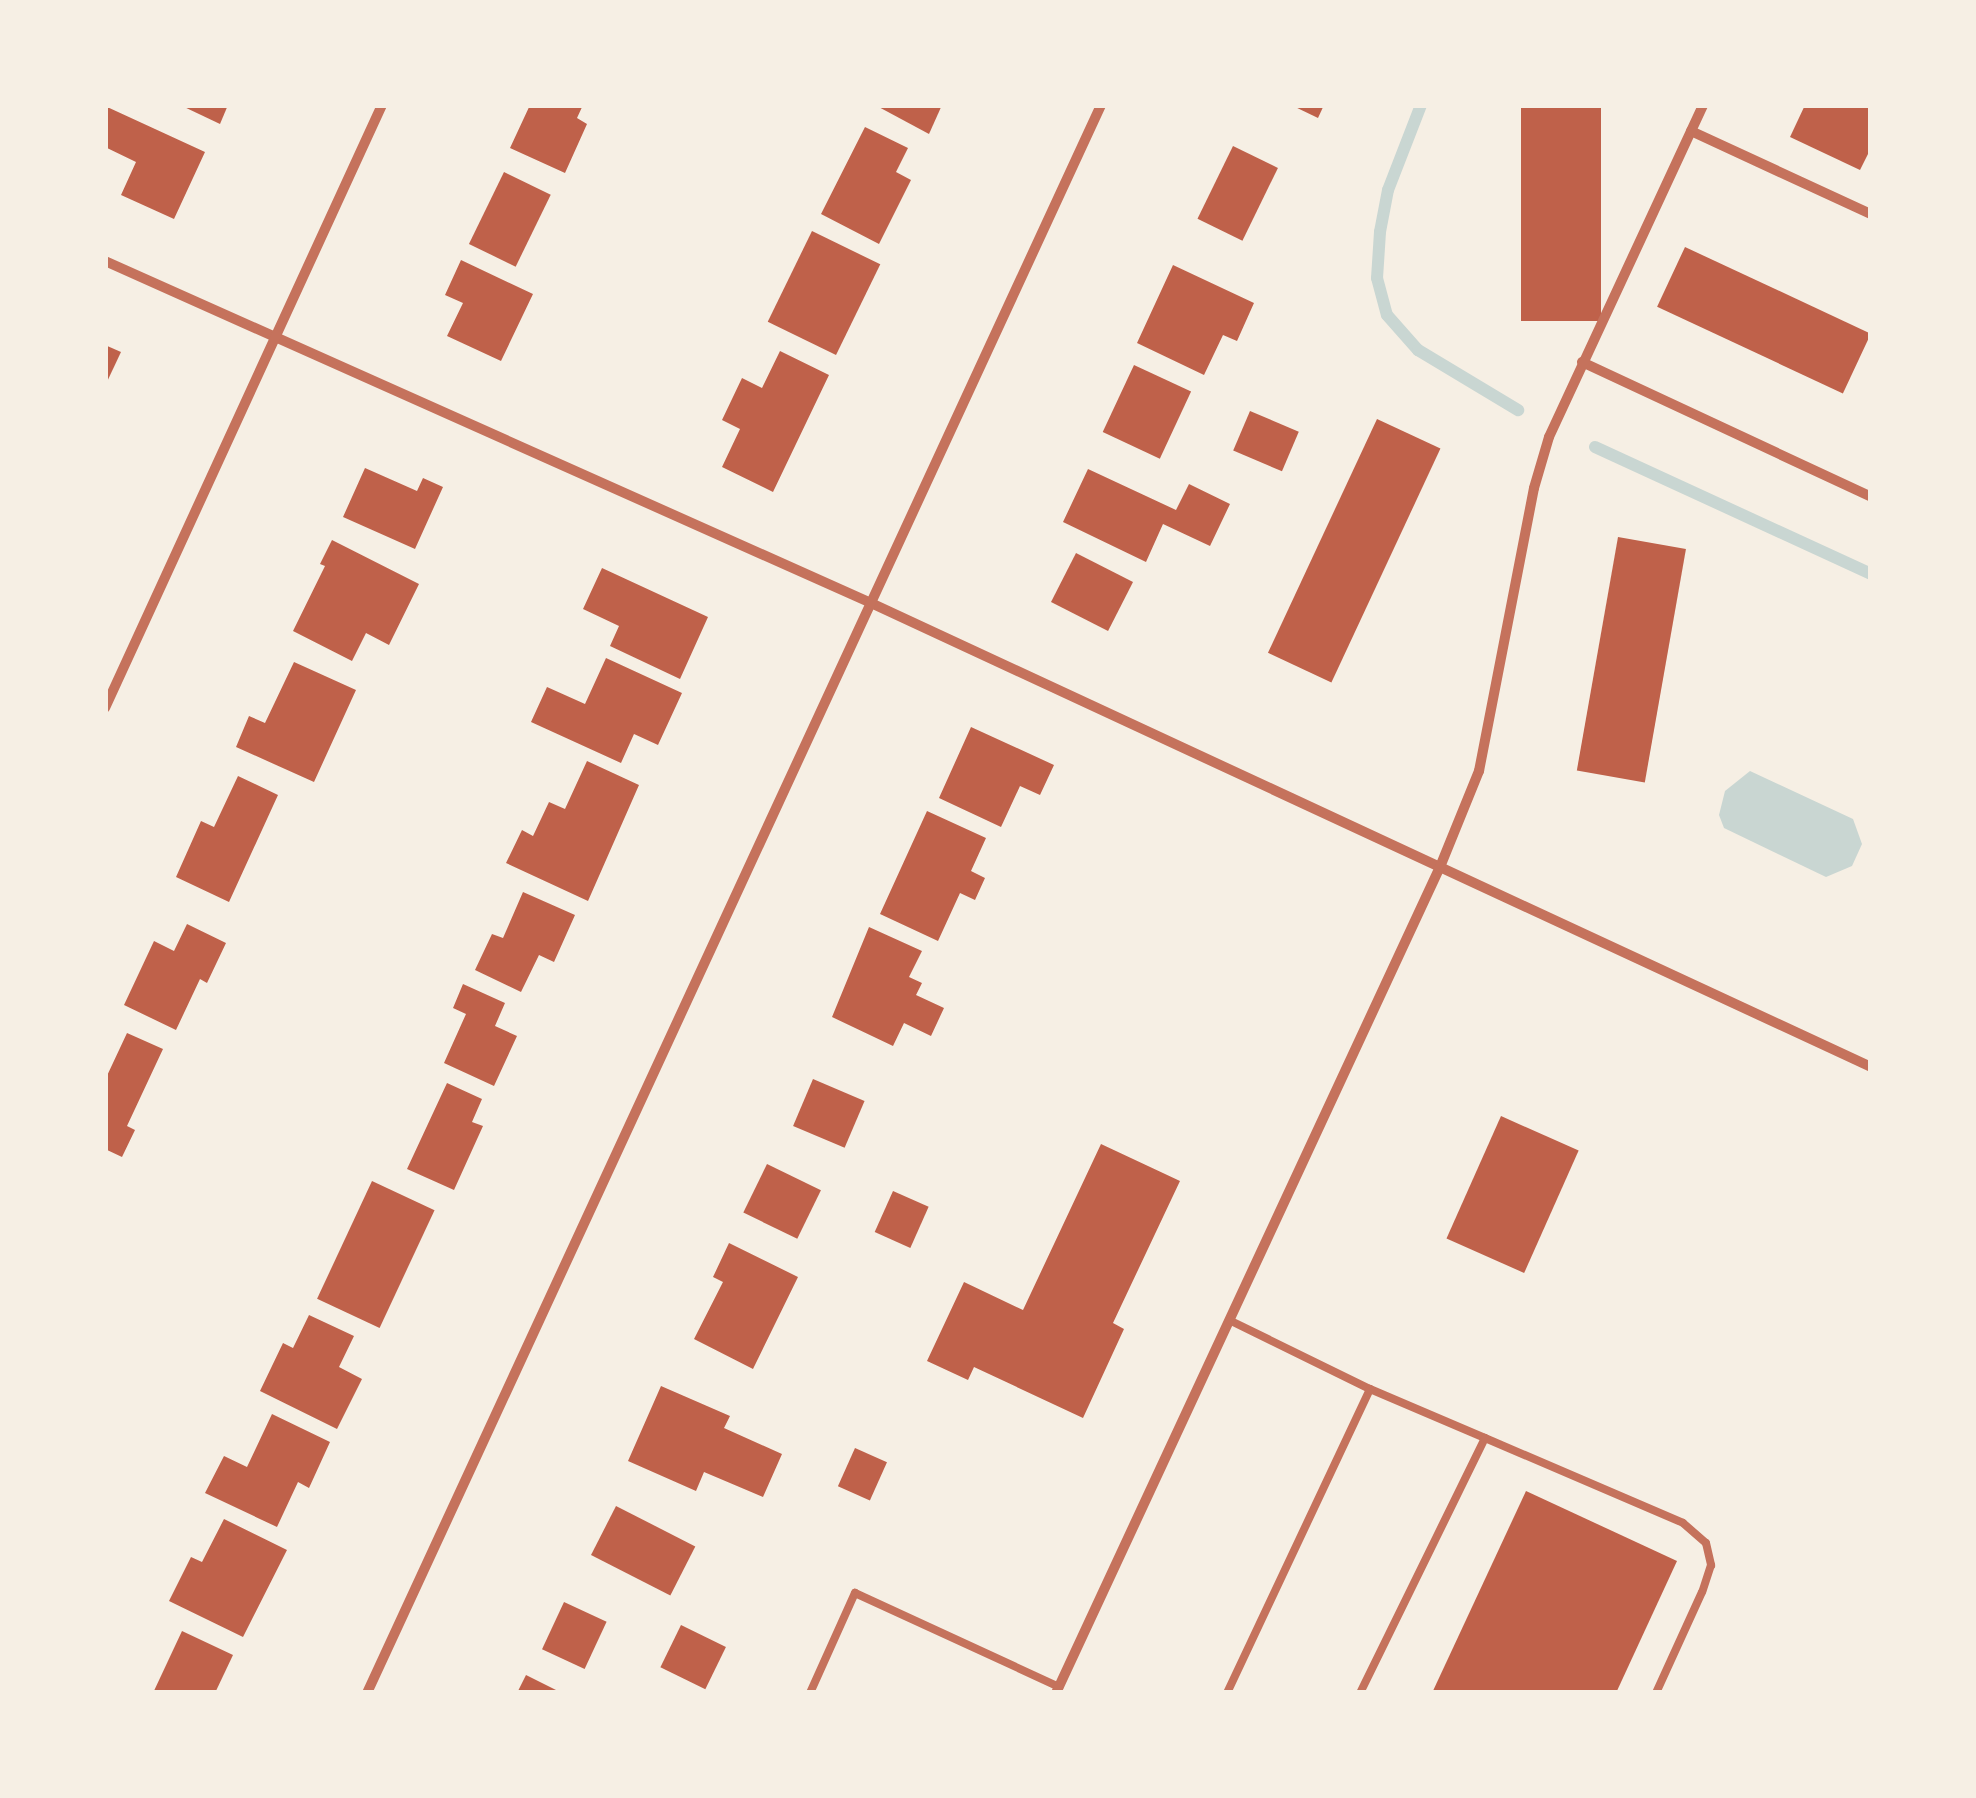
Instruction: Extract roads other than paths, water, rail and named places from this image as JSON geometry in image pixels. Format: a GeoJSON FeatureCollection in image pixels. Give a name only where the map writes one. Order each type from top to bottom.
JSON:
{"type":"FeatureCollection","features":[{"type":"Feature","properties":{"kind":"street"},"geometry":{"type":"LineString","coordinates":[[105,708],[382,105]]}},
{"type":"Feature","properties":{"kind":"street"},"geometry":{"type":"LineString","coordinates":[[367,1693],[1101,105]]}},
{"type":"Feature","properties":{"kind":"street"},"geometry":{"type":"LineString","coordinates":[[1058,1690],[1440,867],[1479,771],[1534,488],[1549,437],[1703,105]]}},
{"type":"Feature","properties":{"kind":"street"},"geometry":{"type":"LineString","coordinates":[[1690,132],[1871,214]]}},
{"type":"Feature","properties":{"kind":"street"},"geometry":{"type":"LineString","coordinates":[[105,261],[273,340],[871,603],[1871,1067]]}},
{"type":"Feature","properties":{"kind":"street"},"geometry":{"type":"LineString","coordinates":[[1582,362],[1871,497]]}},
{"type":"Feature","properties":{"kind":"lane"},"geometry":{"type":"LineString","coordinates":[[1229,1320],[1370,1389],[1683,1524],[1706,1543],[1710,1565],[1702,1592],[1656,1693]]}},
{"type":"Feature","properties":{"kind":"lane"},"geometry":{"type":"LineString","coordinates":[[1227,1693],[1370,1389]]}},
{"type":"Feature","properties":{"kind":"lane"},"geometry":{"type":"LineString","coordinates":[[1360,1693],[1485,1438]]}},
{"type":"Feature","properties":{"kind":"lane"},"geometry":{"type":"LineString","coordinates":[[810,1693],[855,1593],[1058,1690]]}},
{"type":"Feature","properties":{"kind":"waterway"},"geometry":{"type":"LineString","coordinates":[[1421,105],[1388,190],[1380,232],[1377,278],[1387,315],[1418,350],[1518,410]]}},
{"type":"Feature","properties":{"kind":"waterway"},"geometry":{"type":"LineString","coordinates":[[1595,447],[1871,574]]}}]}
